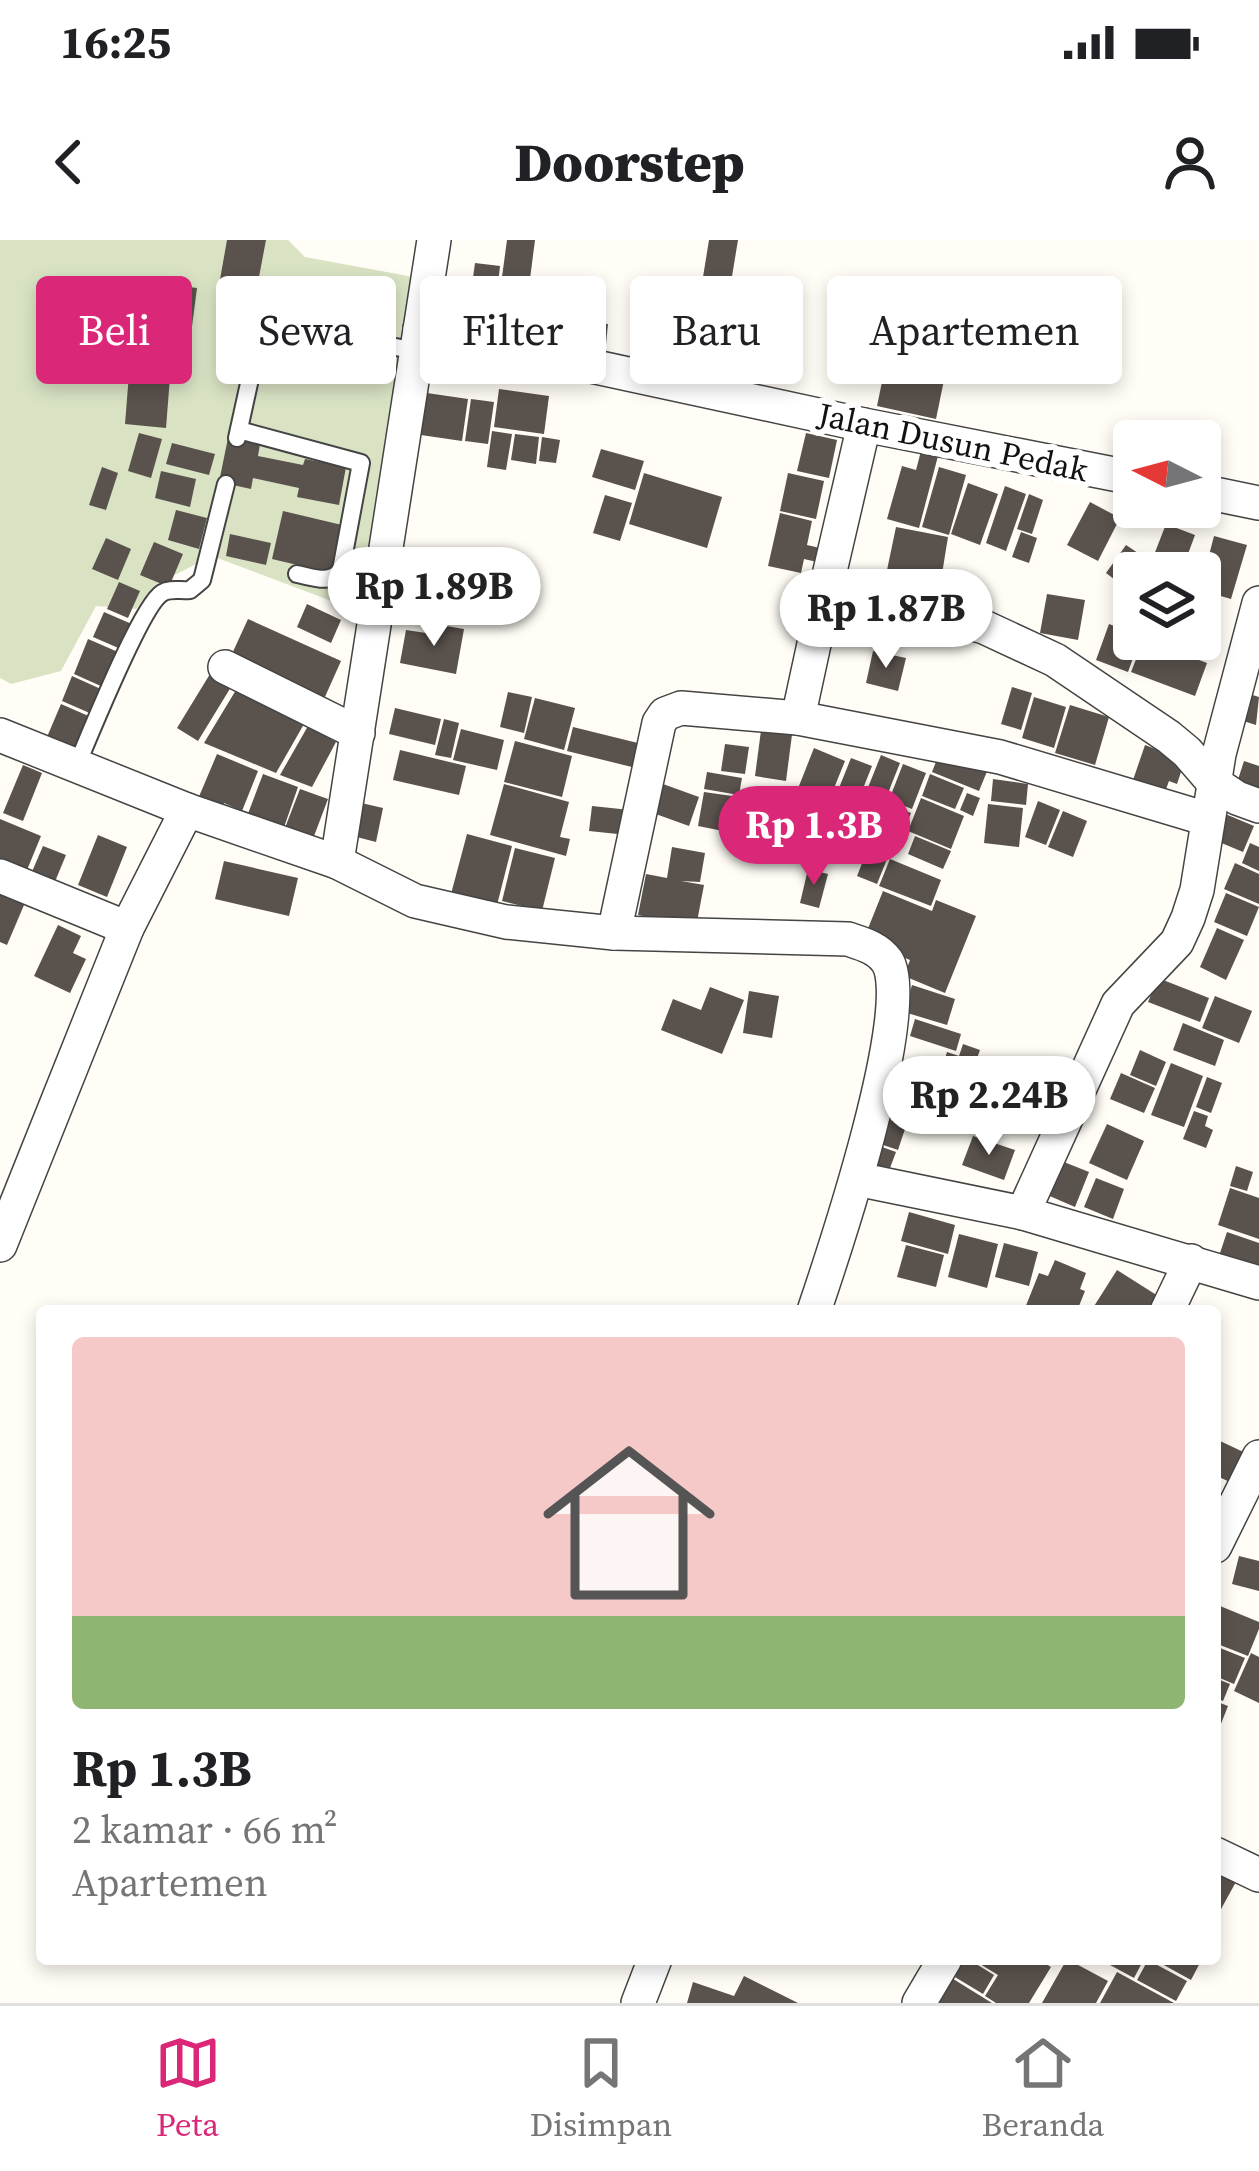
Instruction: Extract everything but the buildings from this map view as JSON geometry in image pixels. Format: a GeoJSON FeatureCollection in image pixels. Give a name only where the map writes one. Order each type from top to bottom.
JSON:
{"type":"FeatureCollection","features":[{"type":"Feature","properties":{"kind":"street"},"geometry":{"type":"LineString","coordinates":[[337,862],[434,240]]}},
{"type":"Feature","properties":{"kind":"street","name":"Jalan Dusun Pedak"},"geometry":{"type":"LineString","coordinates":[[418,340],[1113,474]]}},
{"type":"Feature","properties":{"kind":"street"},"geometry":{"type":"LineString","coordinates":[[797,718],[864,425]]}},
{"type":"Feature","properties":{"kind":"street"},"geometry":{"type":"LineString","coordinates":[[1221,495],[1259,503]]}},
{"type":"Feature","properties":{"kind":"street"},"geometry":{"type":"LineString","coordinates":[[827,584],[984,628],[1055,660],[1169,737],[1213,782],[1259,806]]}},
{"type":"Feature","properties":{"kind":"street"},"geometry":{"type":"LineString","coordinates":[[1023,1213],[1118,1004],[1177,943],[1197,890],[1213,782],[1259,603]]}},
{"type":"Feature","properties":{"kind":"street"},"geometry":{"type":"LineString","coordinates":[[225,667],[358,733]]}},
{"type":"Feature","properties":{"kind":"street"},"geometry":{"type":"LineString","coordinates":[[614,933],[659,723],[665,714],[681,708],[797,718],[1000,757],[1207,819]]}},
{"type":"Feature","properties":{"kind":"street"},"geometry":{"type":"LineString","coordinates":[[0,735],[187,810],[337,862],[416,901],[506,922],[614,933],[848,939],[873,947],[889,963],[894,1013],[857,1179],[816,1305]]}},
{"type":"Feature","properties":{"kind":"street"},"geometry":{"type":"LineString","coordinates":[[0,1246],[127,928],[187,810]]}},
{"type":"Feature","properties":{"kind":"street"},"geometry":{"type":"LineString","coordinates":[[0,876],[127,928]]}},
{"type":"Feature","properties":{"kind":"street"},"geometry":{"type":"LineString","coordinates":[[857,1179],[1023,1213],[1259,1282]]}},
{"type":"Feature","properties":{"kind":"street"},"geometry":{"type":"LineString","coordinates":[[1170,1305],[1191,1261]]}},
{"type":"Feature","properties":{"kind":"street"},"geometry":{"type":"LineString","coordinates":[[1221,1534],[1259,1457]]}},
{"type":"Feature","properties":{"kind":"street"},"geometry":{"type":"LineString","coordinates":[[1221,1857],[1259,1875]]}},
{"type":"Feature","properties":{"kind":"street"},"geometry":{"type":"LineString","coordinates":[[638,2003],[653,1965]]}},
{"type":"Feature","properties":{"kind":"street"},"geometry":{"type":"LineString","coordinates":[[919,2003],[941,1965]]}},
{"type":"Feature","properties":{"kind":"lane"},"geometry":{"type":"LineString","coordinates":[[297,574],[327,579],[337,575],[362,469],[358,460],[238,434],[264,328],[272,324],[418,340]]}},
{"type":"Feature","properties":{"kind":"lane"},"geometry":{"type":"LineString","coordinates":[[76,767],[156,598],[172,590],[190,590],[202,580],[226,484]]}},
{"type":"Feature","properties":{"kind":"lane"},"geometry":{"type":"LineString","coordinates":[[358,488],[394,496]]}},
{"type":"Feature","properties":{"kind":"green space"},"geometry":{"type":"Polygon","coordinates":[[[0,240],[288,240],[305,257],[419,278],[374,566],[350,608],[212,556],[155,585],[136,609],[96,606],[61,671],[11,684],[0,678],[0,240]]]}}]}
